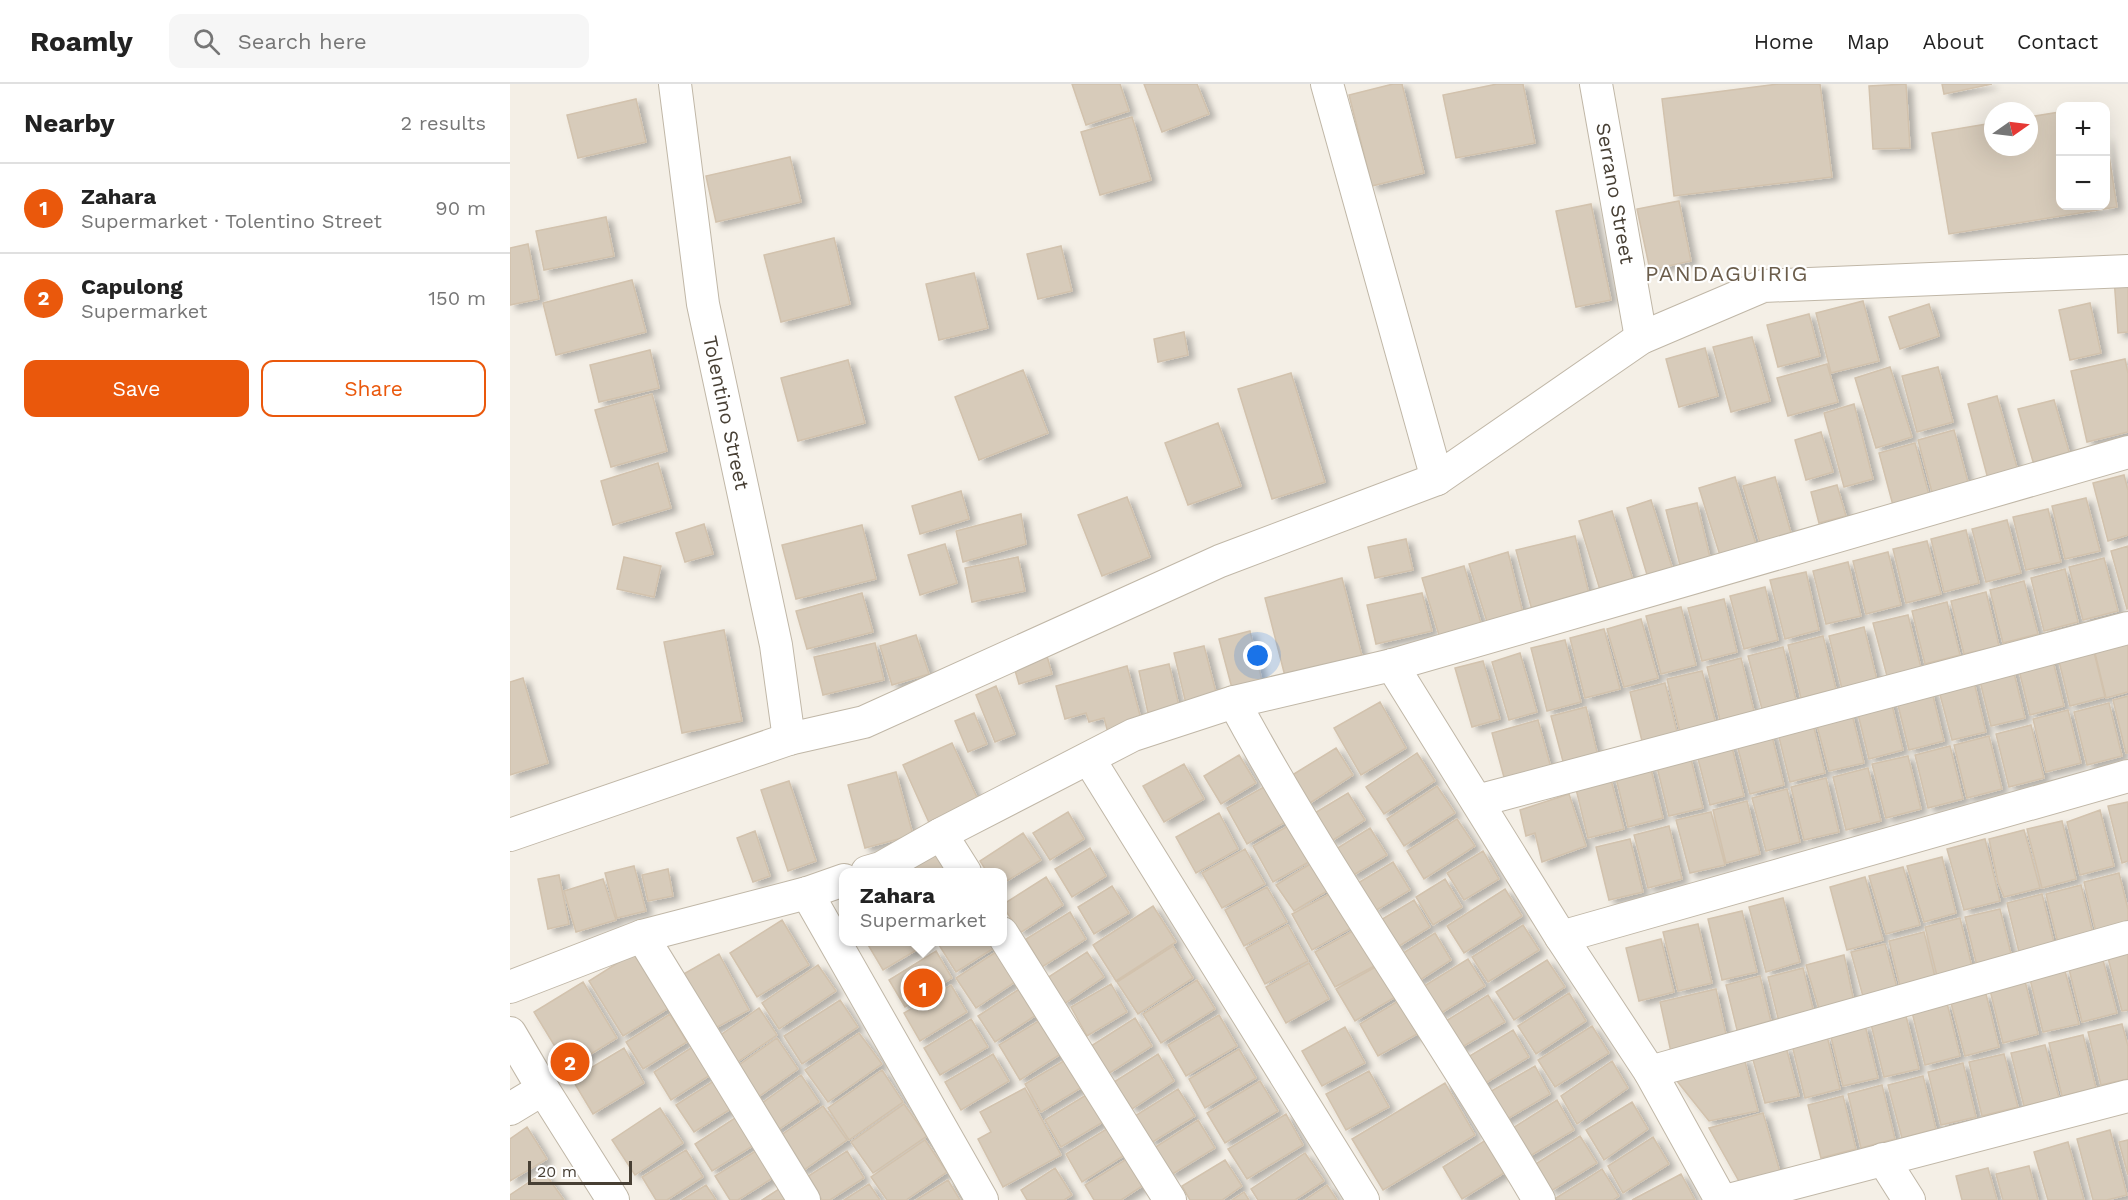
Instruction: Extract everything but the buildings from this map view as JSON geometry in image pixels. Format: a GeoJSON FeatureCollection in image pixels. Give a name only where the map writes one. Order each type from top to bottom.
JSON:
{"type":"FeatureCollection","features":[{"type":"Feature","properties":{"kind":"street","name":"Tolentino Street"},"geometry":{"type":"LineString","coordinates":[[675,84],[703,304],[776,645],[789,739]]}},
{"type":"Feature","properties":{"kind":"street"},"geometry":{"type":"LineString","coordinates":[[1327,84],[1437,479]]}},
{"type":"Feature","properties":{"kind":"street","name":"Serrano Street"},"geometry":{"type":"LineString","coordinates":[[1596,84],[1641,338]]}},
{"type":"Feature","properties":{"kind":"street"},"geometry":{"type":"LineString","coordinates":[[510,835],[789,739],[864,722],[1220,561],[1437,479],[1641,338],[1763,286],[2128,271]]}},
{"type":"Feature","properties":{"kind":"street"},"geometry":{"type":"LineString","coordinates":[[881,868],[941,834],[1133,735],[1234,702],[1392,665],[2128,452]]}},
{"type":"Feature","properties":{"kind":"street"},"geometry":{"type":"LineString","coordinates":[[1477,801],[2128,628]]}},
{"type":"Feature","properties":{"kind":"street"},"geometry":{"type":"LineString","coordinates":[[1392,665],[1561,936],[1650,1072],[1721,1200]]}},
{"type":"Feature","properties":{"kind":"street"},"geometry":{"type":"LineString","coordinates":[[1234,702],[1263,756],[1383,952],[1503,1138],[1539,1200]]}},
{"type":"Feature","properties":{"kind":"street"},"geometry":{"type":"LineString","coordinates":[[1089,759],[1363,1200]]}},
{"type":"Feature","properties":{"kind":"street"},"geometry":{"type":"LineString","coordinates":[[1561,936],[2128,776]]}},
{"type":"Feature","properties":{"kind":"street"},"geometry":{"type":"LineString","coordinates":[[941,834],[962,868]]}},
{"type":"Feature","properties":{"kind":"street"},"geometry":{"type":"LineString","coordinates":[[510,987],[642,936],[807,893],[839,881]]}},
{"type":"Feature","properties":{"kind":"street"},"geometry":{"type":"LineString","coordinates":[[807,893],[982,1200]]}},
{"type":"Feature","properties":{"kind":"street"},"geometry":{"type":"LineString","coordinates":[[642,936],[804,1200]]}},
{"type":"Feature","properties":{"kind":"street"},"geometry":{"type":"LineString","coordinates":[[1650,1072],[2128,937]]}},
{"type":"Feature","properties":{"kind":"street"},"geometry":{"type":"LineString","coordinates":[[1007,941],[1170,1200]]}},
{"type":"Feature","properties":{"kind":"street"},"geometry":{"type":"LineString","coordinates":[[510,1033],[613,1200]]}},
{"type":"Feature","properties":{"kind":"street"},"geometry":{"type":"LineString","coordinates":[[510,1109],[543,1089]]}},
{"type":"Feature","properties":{"kind":"street"},"geometry":{"type":"LineString","coordinates":[[1729,1200],[2128,1096]]}},
{"type":"Feature","properties":{"kind":"street"},"geometry":{"type":"LineString","coordinates":[[1883,1159],[1909,1200]]}},
{"type":"Feature","properties":{"kind":"place","name":"Zahara"},"geometry":{"type":"Point","coordinates":[923,988]}},
{"type":"Feature","properties":{"kind":"place","name":"Capulong"},"geometry":{"type":"Point","coordinates":[570,1062]}},
{"type":"Feature","properties":{"kind":"district","name":"PANDAGUIRIG"},"geometry":{"type":"Point","coordinates":[1727,273]}}]}
